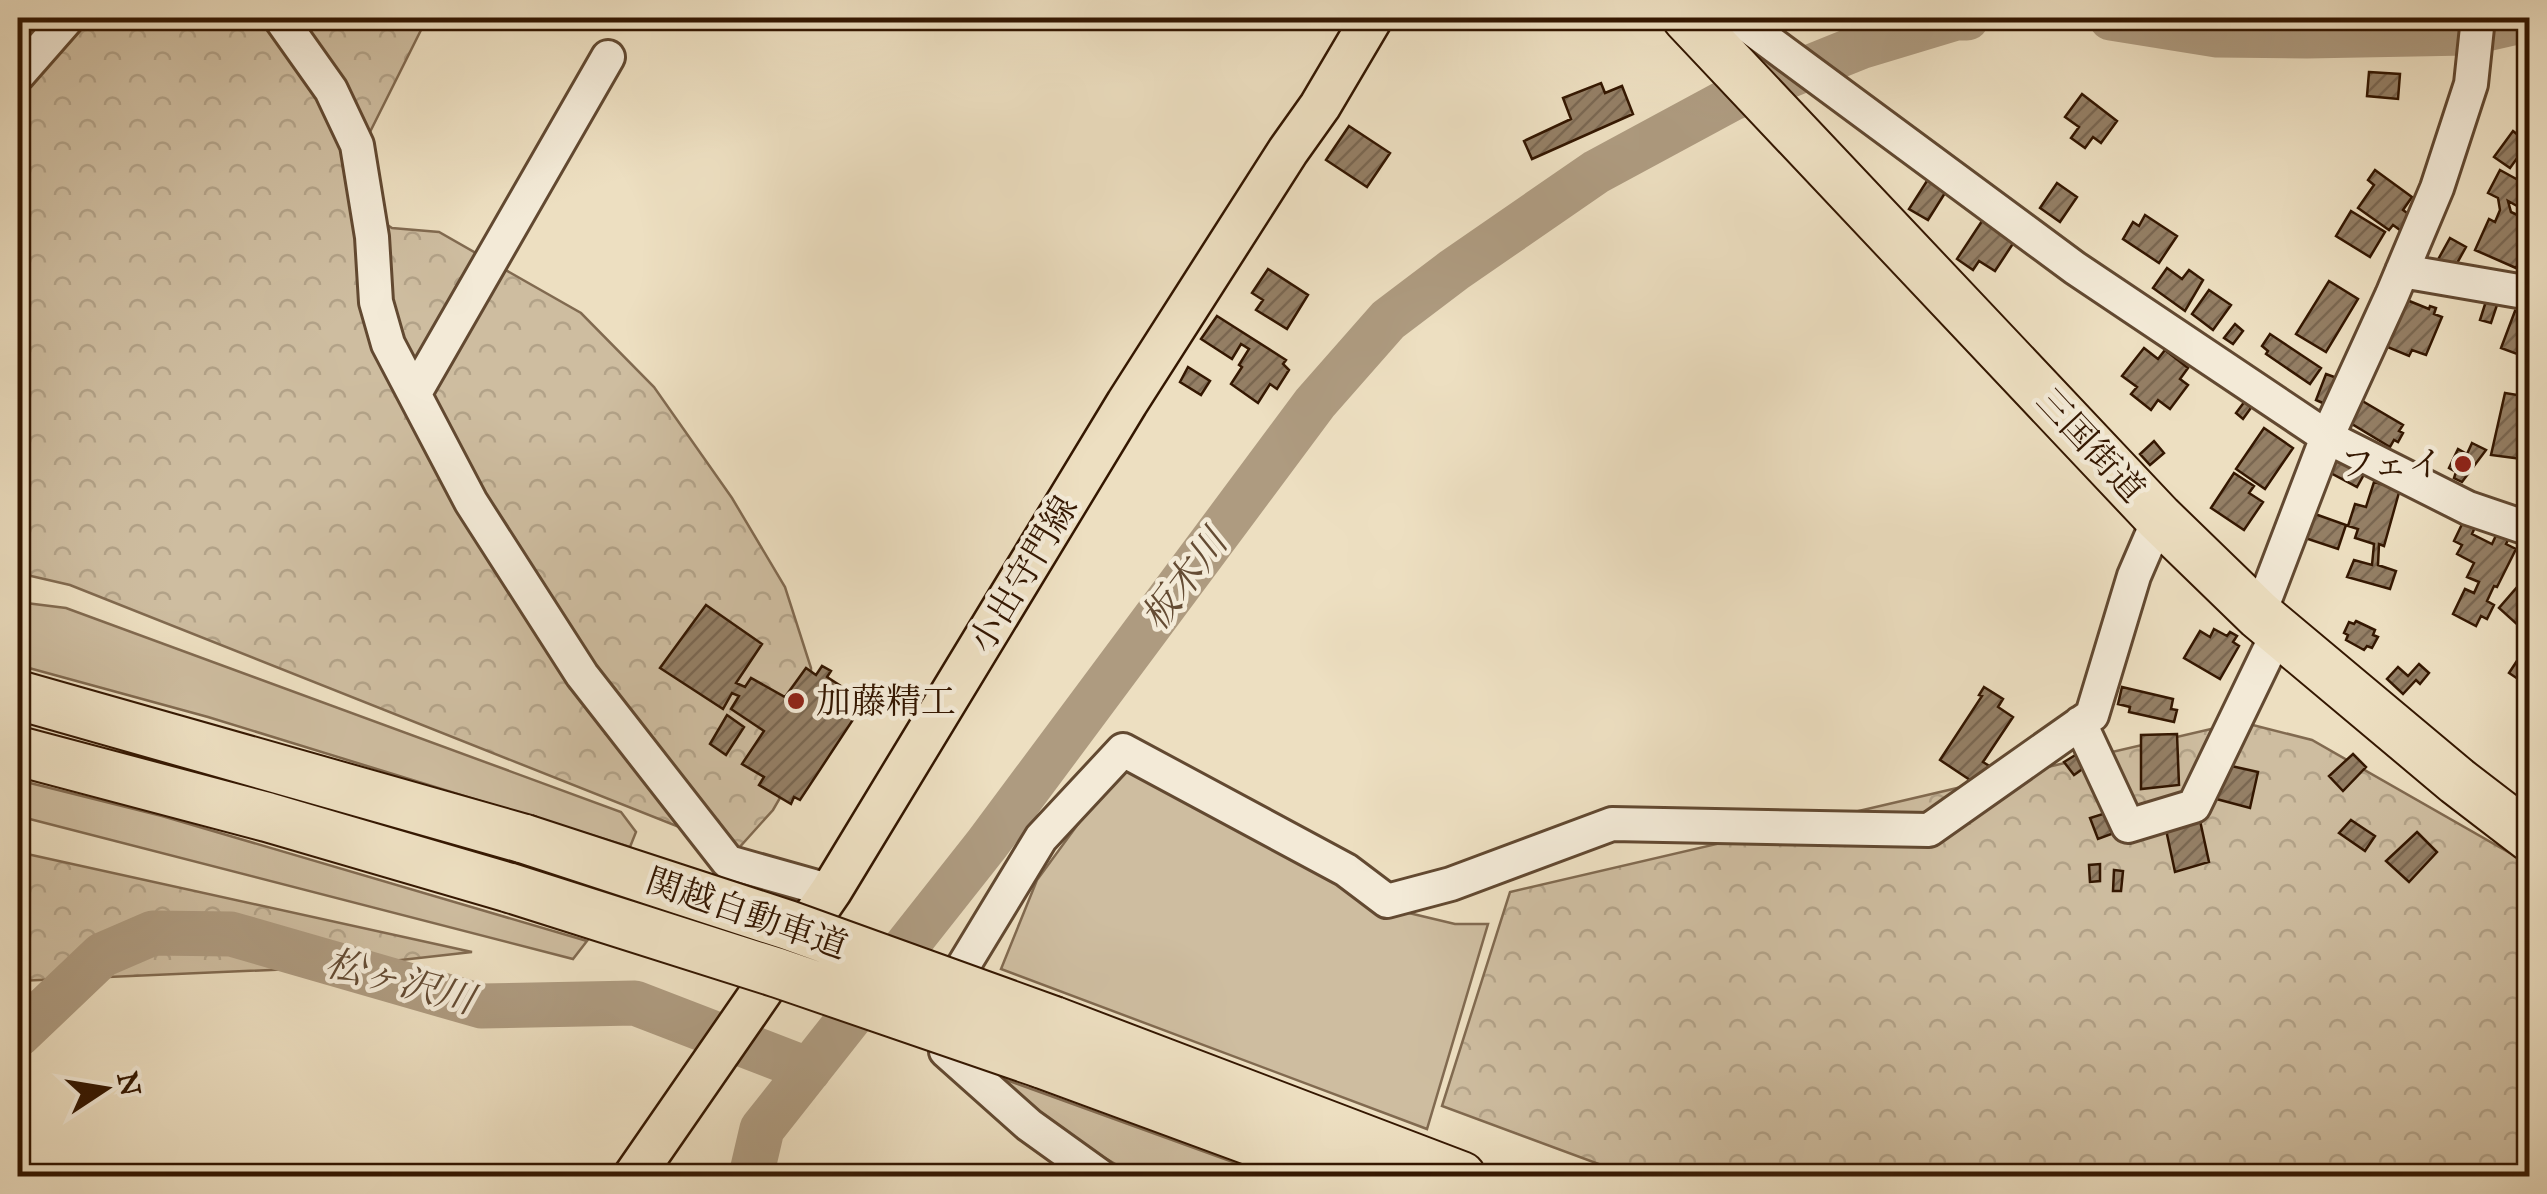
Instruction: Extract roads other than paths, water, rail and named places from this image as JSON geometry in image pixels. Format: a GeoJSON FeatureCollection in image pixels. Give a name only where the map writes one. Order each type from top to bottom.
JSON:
{"type":"FeatureCollection","features":[{"type":"Feature","properties":{"kind":"highway","name":"三国街道"},"geometry":{"type":"LineString","coordinates":[[1687,18],[2159,518],[2269,624],[2530,836]]}},
{"type":"Feature","properties":{"kind":"highway","name":"関越自動車道"},"geometry":{"type":"LineString","coordinates":[[18,695],[525,839],[788,926],[1347,1176]]}},
{"type":"Feature","properties":{"kind":"highway","name":"関越自動車道"},"geometry":{"type":"LineString","coordinates":[[18,751],[510,888],[778,973],[1047,1042],[1461,1176]]}},
{"type":"Feature","properties":{"kind":"main road","name":"小出守門線"},"geometry":{"type":"LineString","coordinates":[[634,1176],[831,891],[1128,403],[1320,106],[1372,18]]}},
{"type":"Feature","properties":{"kind":"street"},"geometry":{"type":"LineString","coordinates":[[18,74],[68,18]]}},
{"type":"Feature","properties":{"kind":"street"},"geometry":{"type":"LineString","coordinates":[[280,18],[331,90],[357,146],[372,237],[376,302],[388,344],[471,502],[582,675],[728,862],[831,891]]}},
{"type":"Feature","properties":{"kind":"street"},"geometry":{"type":"LineString","coordinates":[[1738,18],[2075,268],[2327,437],[2468,508],[2530,529]]}},
{"type":"Feature","properties":{"kind":"street"},"geometry":{"type":"LineString","coordinates":[[2080,723],[2128,826],[2194,806],[2269,624],[2327,437],[2437,188],[2471,84],[2478,18]]}},
{"type":"Feature","properties":{"kind":"street"},"geometry":{"type":"LineString","coordinates":[[414,393],[608,56]]}},
{"type":"Feature","properties":{"kind":"street"},"geometry":{"type":"LineString","coordinates":[[2402,271],[2530,293]]}},
{"type":"Feature","properties":{"kind":"street"},"geometry":{"type":"LineString","coordinates":[[1100,1176],[1028,1125],[946,1050],[956,978],[1041,838],[1124,750],[1346,870],[1387,901],[1451,884],[1612,824],[1930,830],[2092,715],[2134,576],[2159,518]]}},
{"type":"Feature","properties":{"kind":"waterway","name":"板木川"},"geometry":{"type":"LineString","coordinates":[[751,1176],[762,1129],[987,844],[1315,403],[1388,320],[1596,172],[1733,98],[1860,47],[1967,18]]}},
{"type":"Feature","properties":{"kind":"waterway"},"geometry":{"type":"LineString","coordinates":[[2111,18],[2217,35],[2307,36],[2468,33],[2530,19]]}},
{"type":"Feature","properties":{"kind":"waterway","name":"松ヶ沢川"},"geometry":{"type":"LineString","coordinates":[[18,1035],[102,955],[153,933],[231,934],[481,1006],[635,1003],[809,1070]]}},
{"type":"Feature","properties":{"kind":"place","name":"フェイ"},"geometry":{"type":"Point","coordinates":[2463,464]}},
{"type":"Feature","properties":{"kind":"place","name":"加藤精工"},"geometry":{"type":"Point","coordinates":[796,701]}}]}
